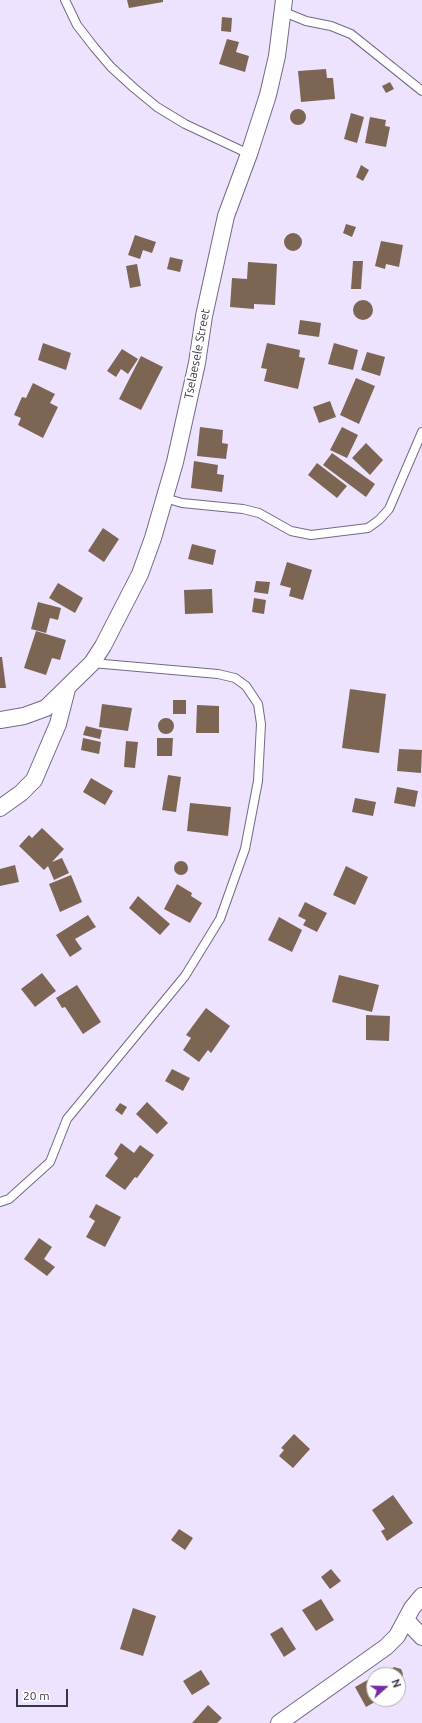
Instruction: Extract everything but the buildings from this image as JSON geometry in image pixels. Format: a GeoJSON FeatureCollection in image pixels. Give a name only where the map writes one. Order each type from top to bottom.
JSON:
{"type":"FeatureCollection","features":[{"type":"Feature","properties":{"kind":"street","name":"Tselaesele Street"},"geometry":{"type":"LineString","coordinates":[[0,720],[24,716],[46,708],[92,663],[103,646],[140,574],[176,462],[197,363],[204,316],[226,216],[249,154],[268,95],[284,6]]}},
{"type":"Feature","properties":{"kind":"street","name":"Tselaesele Street"},"geometry":{"type":"LineString","coordinates":[[0,808],[21,793],[34,780],[58,724],[67,689]]}},
{"type":"Feature","properties":{"kind":"street"},"geometry":{"type":"LineString","coordinates":[[279,1723],[386,1647],[397,1636],[422,1596]]}},
{"type":"Feature","properties":{"kind":"street"},"geometry":{"type":"LineString","coordinates":[[406,1620],[422,1637]]}},
{"type":"Feature","properties":{"kind":"lane"},"geometry":{"type":"LineString","coordinates":[[65,0],[77,26],[94,48],[111,67],[157,107],[185,124],[249,154]]}},
{"type":"Feature","properties":{"kind":"lane"},"geometry":{"type":"LineString","coordinates":[[284,6],[306,21],[331,26],[351,34],[422,91]]}},
{"type":"Feature","properties":{"kind":"lane"},"geometry":{"type":"LineString","coordinates":[[165,498],[182,503],[243,509],[259,513],[291,531],[311,535],[368,528],[379,520],[389,509],[422,432]]}},
{"type":"Feature","properties":{"kind":"lane"},"geometry":{"type":"LineString","coordinates":[[0,1202],[9,1199],[50,1162],[67,1119],[185,976],[220,919],[245,849],[258,781],[261,724],[258,704],[246,686],[235,678],[218,674],[92,663]]}}]}
